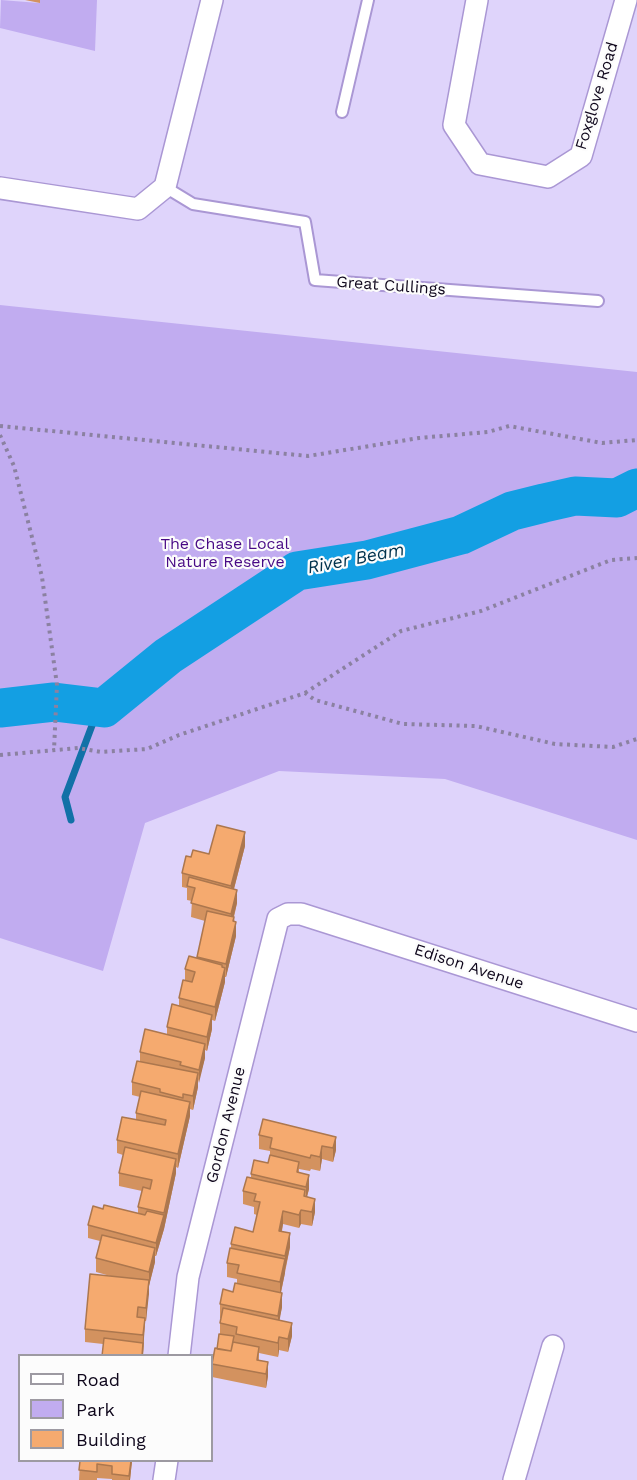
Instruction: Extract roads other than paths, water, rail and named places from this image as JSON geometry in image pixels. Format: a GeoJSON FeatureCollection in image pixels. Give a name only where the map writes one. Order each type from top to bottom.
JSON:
{"type":"FeatureCollection","features":[{"type":"Feature","properties":{"kind":"street"},"geometry":{"type":"LineString","coordinates":[[0,188],[138,209],[165,187],[212,0]]}},
{"type":"Feature","properties":{"kind":"street","name":"Foxglove Road"},"geometry":{"type":"LineString","coordinates":[[477,0],[454,125],[480,164],[548,177],[581,156],[626,0]]}},
{"type":"Feature","properties":{"kind":"street","name":"Gordon Avenue"},"geometry":{"type":"LineString","coordinates":[[179,1354],[188,1277],[278,919],[288,914],[301,914]]}},
{"type":"Feature","properties":{"kind":"street","name":"Edison Avenue"},"geometry":{"type":"LineString","coordinates":[[301,914],[637,1021]]}},
{"type":"Feature","properties":{"kind":"street"},"geometry":{"type":"LineString","coordinates":[[514,1480],[554,1346]]}},
{"type":"Feature","properties":{"kind":"street"},"geometry":{"type":"LineString","coordinates":[[164,1480],[167,1462]]}},
{"type":"Feature","properties":{"kind":"lane"},"geometry":{"type":"LineString","coordinates":[[342,112],[368,0]]}},
{"type":"Feature","properties":{"kind":"lane","name":"Great Cullings"},"geometry":{"type":"LineString","coordinates":[[165,187],[193,204],[305,222],[315,280],[598,301]]}},
{"type":"Feature","properties":{"kind":"waterway","name":"River Beam"},"geometry":{"type":"LineString","coordinates":[[0,708],[54,702],[104,708],[168,656],[297,571],[367,560],[461,535],[512,511],[544,503],[575,496],[617,498],[637,488]]}},
{"type":"Feature","properties":{"kind":"waterway"},"geometry":{"type":"LineString","coordinates":[[71,820],[65,797],[99,707]]}},
{"type":"Feature","properties":{"kind":"park label","name":"The Chase Local Nature Reserve"},"geometry":{"type":"Point","coordinates":[225,553]}}]}
